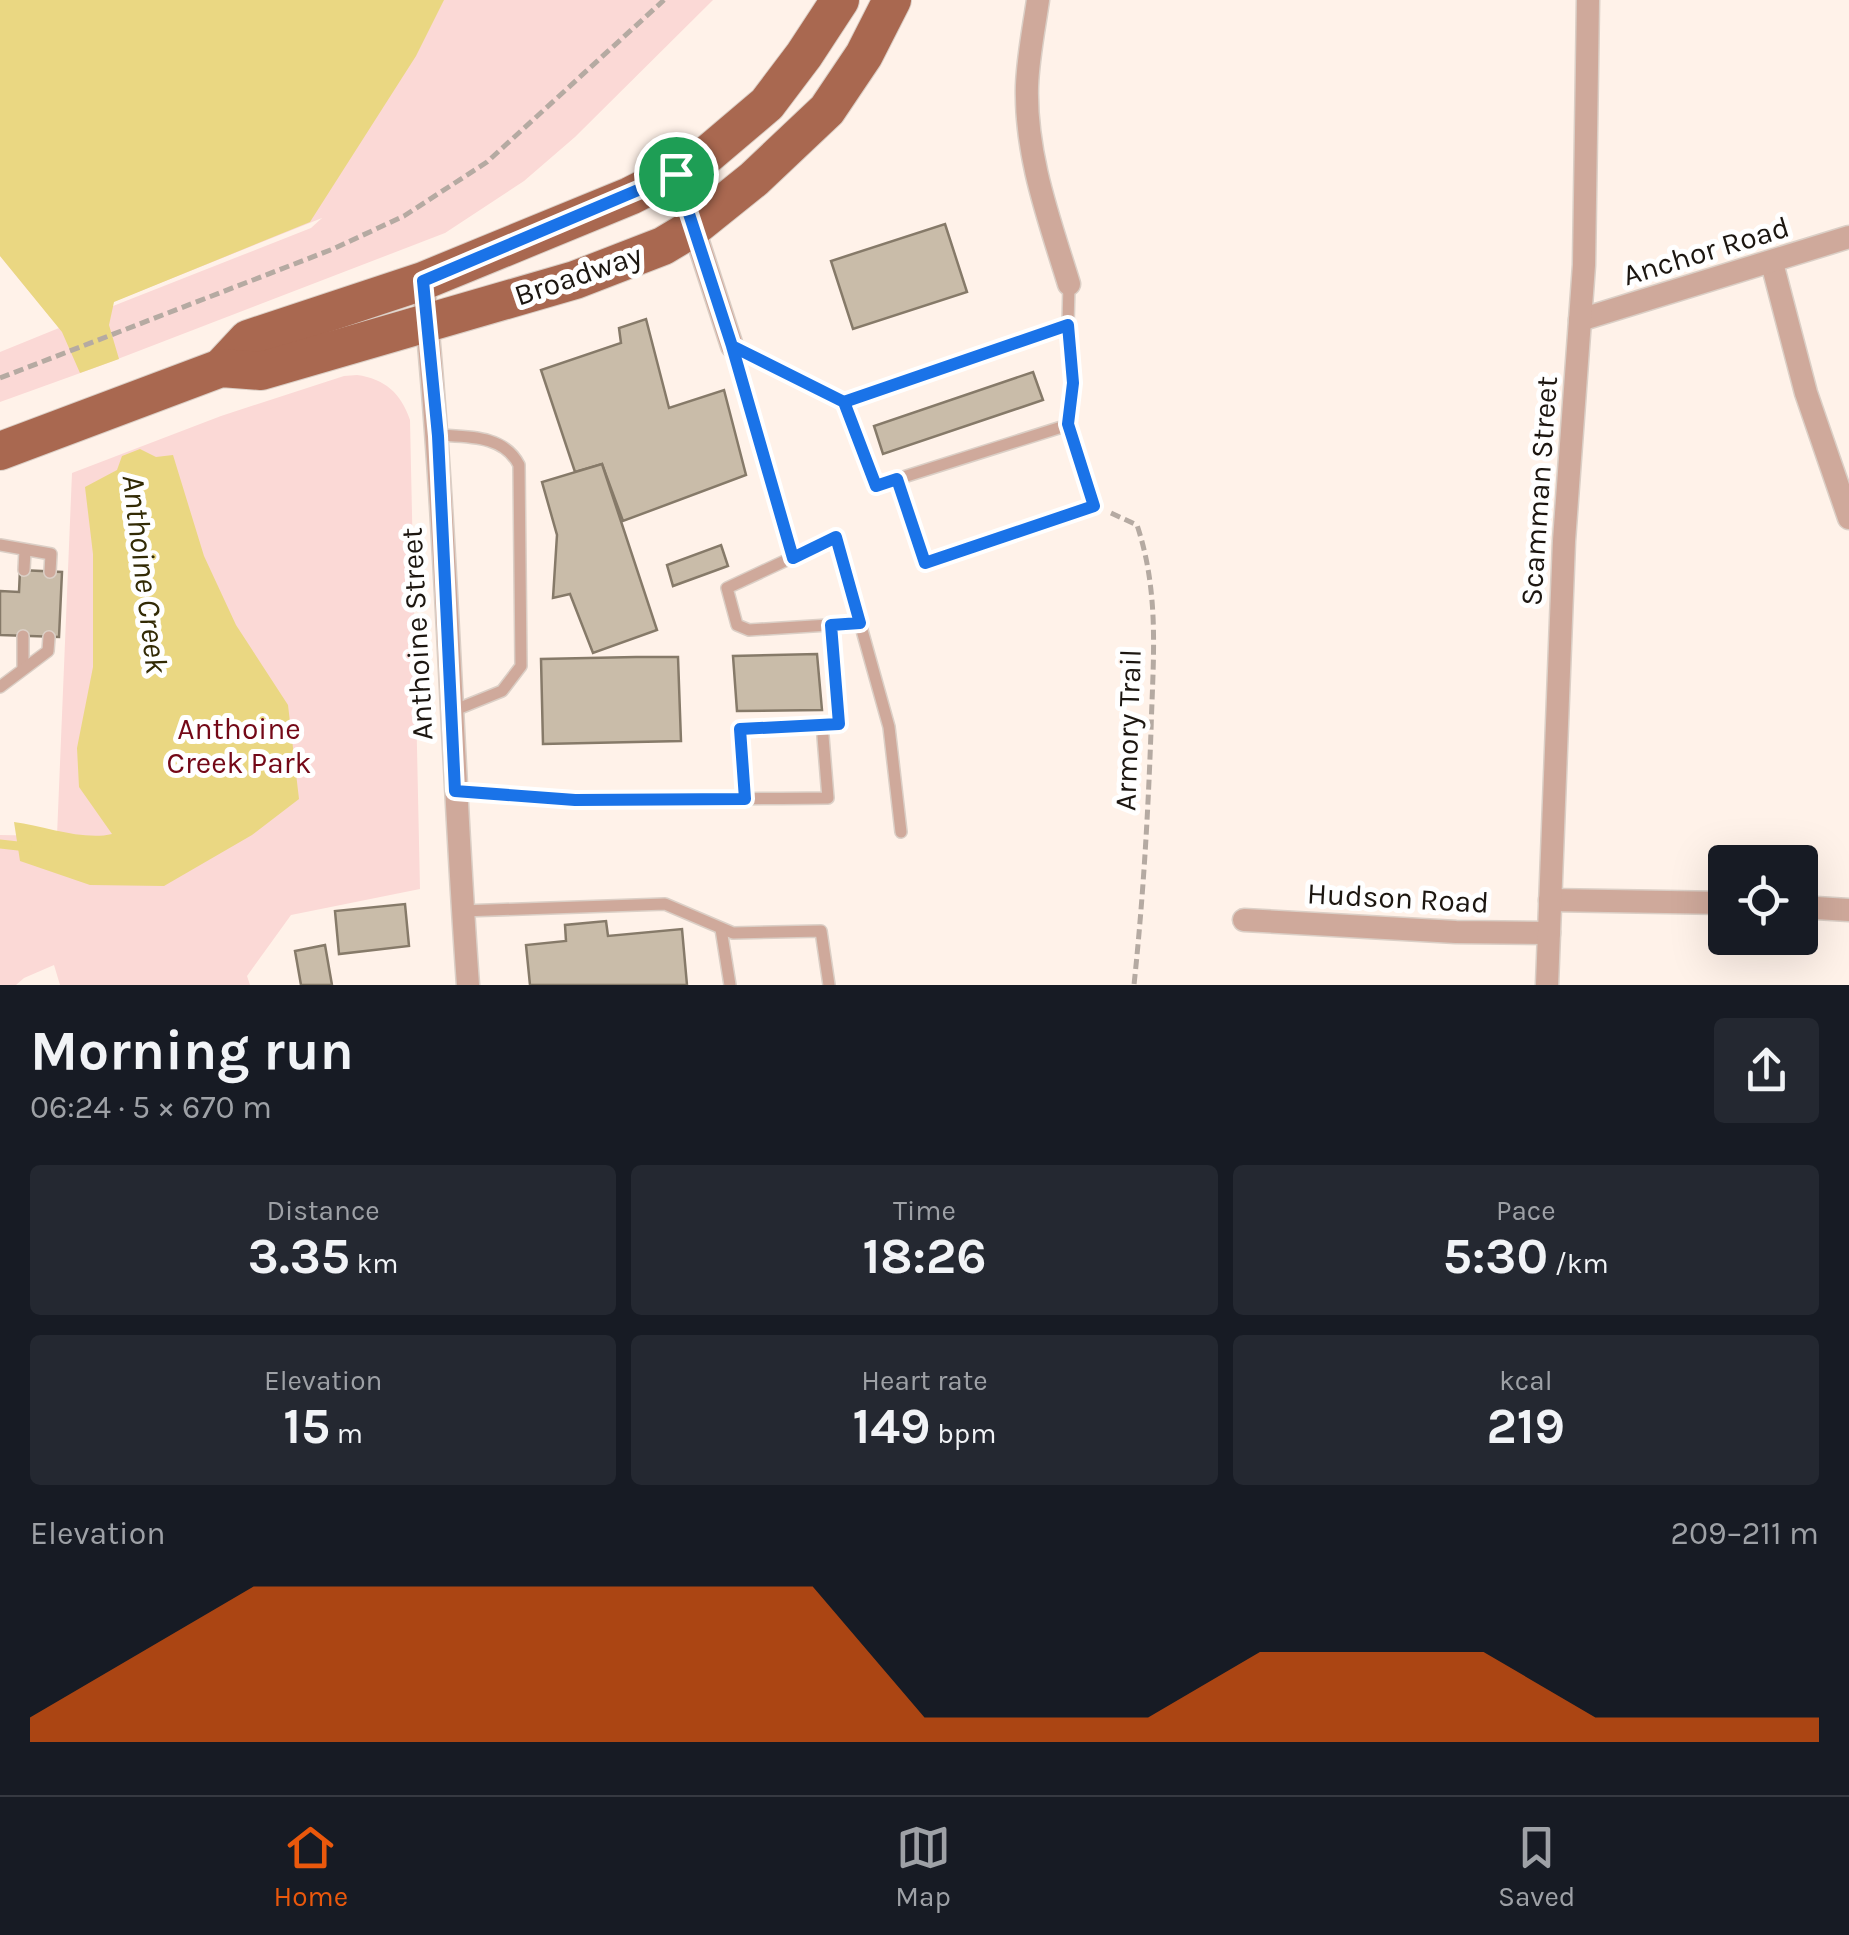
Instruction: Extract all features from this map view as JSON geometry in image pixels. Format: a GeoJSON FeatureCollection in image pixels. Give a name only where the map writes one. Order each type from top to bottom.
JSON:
{"type":"FeatureCollection","features":[{"type":"Feature","properties":{"kind":"main road"},"geometry":{"type":"LineString","coordinates":[[804,55],[808,10],[805,0]]}},
{"type":"Feature","properties":{"kind":"main road","name":"Broadway"},"geometry":{"type":"LineString","coordinates":[[221,368],[248,339],[423,281],[676,174],[724,143],[767,104],[840,0]]}},
{"type":"Feature","properties":{"kind":"main road","name":"Broadway"},"geometry":{"type":"LineString","coordinates":[[0,452],[221,368],[261,371],[574,280],[662,246],[693,228],[754,179],[827,110],[864,54],[892,0]]}},
{"type":"Feature","properties":{"kind":"street"},"geometry":{"type":"LineString","coordinates":[[1038,0],[1027,84],[1029,123],[1035,176],[1069,284]]}},
{"type":"Feature","properties":{"kind":"street","name":"Scamman Street"},"geometry":{"type":"LineString","coordinates":[[1547,985],[1564,541],[1584,265],[1588,0]]}},
{"type":"Feature","properties":{"kind":"street"},"geometry":{"type":"LineString","coordinates":[[676,174],[732,346]]}},
{"type":"Feature","properties":{"kind":"street","name":"Anchor Road"},"geometry":{"type":"LineString","coordinates":[[1580,320],[1849,237]]}},
{"type":"Feature","properties":{"kind":"street"},"geometry":{"type":"LineString","coordinates":[[1772,263],[1806,393],[1849,518]]}},
{"type":"Feature","properties":{"kind":"street","name":"Anthoine Street"},"geometry":{"type":"LineString","coordinates":[[423,281],[438,436],[450,712],[468,985]]}},
{"type":"Feature","properties":{"kind":"street"},"geometry":{"type":"LineString","coordinates":[[1550,900],[1708,903]]}},
{"type":"Feature","properties":{"kind":"street"},"geometry":{"type":"LineString","coordinates":[[1818,908],[1849,910]]}},
{"type":"Feature","properties":{"kind":"street","name":"Hudson Road"},"geometry":{"type":"LineString","coordinates":[[1244,920],[1550,933]]}},
{"type":"Feature","properties":{"kind":"lane"},"geometry":{"type":"LineString","coordinates":[[897,479],[925,563],[1094,506],[1068,424],[1073,383],[1069,284]]}},
{"type":"Feature","properties":{"kind":"lane"},"geometry":{"type":"LineString","coordinates":[[844,402],[1068,325]]}},
{"type":"Feature","properties":{"kind":"lane"},"geometry":{"type":"LineString","coordinates":[[732,346],[844,402],[876,486],[1068,424]]}},
{"type":"Feature","properties":{"kind":"lane"},"geometry":{"type":"LineString","coordinates":[[732,346],[793,558]]}},
{"type":"Feature","properties":{"kind":"lane"},"geometry":{"type":"LineString","coordinates":[[438,436],[496,443],[514,454],[520,465],[522,666],[502,691],[450,712]]}},
{"type":"Feature","properties":{"kind":"lane"},"geometry":{"type":"LineString","coordinates":[[860,623],[749,630],[737,625],[727,588],[836,537],[860,623],[889,727],[901,832]]}},
{"type":"Feature","properties":{"kind":"lane"},"geometry":{"type":"LineString","coordinates":[[0,545],[51,554],[50,572]]}},
{"type":"Feature","properties":{"kind":"lane"},"geometry":{"type":"LineString","coordinates":[[24,550],[24,570]]}},
{"type":"Feature","properties":{"kind":"lane"},"geometry":{"type":"LineString","coordinates":[[745,799],[740,729],[839,724],[831,625]]}},
{"type":"Feature","properties":{"kind":"lane"},"geometry":{"type":"LineString","coordinates":[[22,636],[23,668]]}},
{"type":"Feature","properties":{"kind":"lane"},"geometry":{"type":"LineString","coordinates":[[0,687],[48,650],[48,636]]}},
{"type":"Feature","properties":{"kind":"lane"},"geometry":{"type":"LineString","coordinates":[[455,791],[575,800],[828,798],[822,724]]}},
{"type":"Feature","properties":{"kind":"lane"},"geometry":{"type":"LineString","coordinates":[[462,910],[666,904],[733,934],[821,931],[829,985]]}},
{"type":"Feature","properties":{"kind":"lane"},"geometry":{"type":"LineString","coordinates":[[721,929],[730,985]]}},
{"type":"Feature","properties":{"kind":"path"},"geometry":{"type":"LineString","coordinates":[[0,378],[333,250],[448,190],[487,162],[664,0]]}},
{"type":"Feature","properties":{"kind":"path","name":"Armory Trail"},"geometry":{"type":"LineString","coordinates":[[1094,506],[1138,524],[1150,565],[1154,632],[1145,884],[1134,985]]}},
{"type":"Feature","properties":{"kind":"green space"},"geometry":{"type":"Polygon","coordinates":[[[0,0],[713,0],[575,137],[524,181],[445,233],[0,402],[0,352],[59,328],[0,256],[0,0]],[[322,218],[113,302],[113,306],[311,228],[322,218]]]}},
{"type":"Feature","properties":{"kind":"green space","name":"Anthoine Creek Park"},"geometry":{"type":"Polygon","coordinates":[[[357,375],[391,389],[410,420],[420,889],[291,915],[247,976],[250,985],[60,985],[54,965],[16,985],[0,985],[0,835],[57,836],[72,473],[221,416],[357,375]]]}},
{"type":"Feature","properties":{"kind":"water"},"geometry":{"type":"Polygon","coordinates":[[[0,0],[444,0],[416,56],[310,222],[114,302],[109,325],[119,359],[80,373],[62,332],[0,256],[0,0]]]}},
{"type":"Feature","properties":{"kind":"water"},"geometry":{"type":"Polygon","coordinates":[[[140,449],[156,457],[173,455],[204,556],[236,625],[288,705],[299,799],[252,835],[164,886],[90,885],[20,861],[14,822],[77,834],[112,834],[79,787],[77,748],[93,667],[93,554],[85,487],[117,470],[122,456],[140,449]]]}},
{"type":"Feature","properties":{"kind":"building"},"geometry":{"type":"Polygon","coordinates":[[[945,224],[967,292],[853,329],[831,261],[945,224]]]}},
{"type":"Feature","properties":{"kind":"building"},"geometry":{"type":"Polygon","coordinates":[[[646,319],[669,408],[724,390],[746,475],[623,521],[602,464],[575,472],[541,370],[621,343],[619,328],[646,319]]]}},
{"type":"Feature","properties":{"kind":"building"},"geometry":{"type":"Polygon","coordinates":[[[1033,372],[1043,400],[883,454],[874,426],[1033,372]]]}},
{"type":"Feature","properties":{"kind":"building"},"geometry":{"type":"Polygon","coordinates":[[[602,464],[657,630],[593,653],[570,594],[553,598],[557,535],[542,482],[602,464]]]}},
{"type":"Feature","properties":{"kind":"building"},"geometry":{"type":"Polygon","coordinates":[[[721,545],[728,566],[673,586],[667,565],[721,545]]]}},
{"type":"Feature","properties":{"kind":"building"},"geometry":{"type":"Polygon","coordinates":[[[20,570],[62,572],[59,637],[0,635],[0,591],[19,592],[20,570]]]}},
{"type":"Feature","properties":{"kind":"building"},"geometry":{"type":"Polygon","coordinates":[[[817,654],[822,710],[737,711],[733,656],[817,654]]]}},
{"type":"Feature","properties":{"kind":"building"},"geometry":{"type":"Polygon","coordinates":[[[678,657],[681,741],[543,744],[541,659],[678,657]]]}},
{"type":"Feature","properties":{"kind":"building"},"geometry":{"type":"Polygon","coordinates":[[[405,904],[409,946],[339,954],[335,911],[405,904]]]}},
{"type":"Feature","properties":{"kind":"building"},"geometry":{"type":"Polygon","coordinates":[[[606,921],[608,936],[682,929],[687,985],[530,985],[526,945],[566,941],[565,925],[606,921]]]}},
{"type":"Feature","properties":{"kind":"building"},"geometry":{"type":"Polygon","coordinates":[[[325,945],[332,985],[301,985],[295,951],[325,945]]]}},
{"type":"Feature","properties":{"kind":"waterway","name":"Anthoine Creek"},"geometry":{"type":"LineString","coordinates":[[0,844],[27,847]]}},
{"type":"Feature","properties":{"kind":"route"},"geometry":{"type":"LineString","coordinates":[[676,174],[423,281],[438,436],[455,791],[575,800],[745,799],[740,729],[839,724],[831,625],[860,623],[836,537],[793,558],[732,346],[844,402],[876,486],[897,479],[925,563],[1094,506],[1068,424],[1073,383],[1068,325],[844,402],[732,346],[676,174]]}}]}
